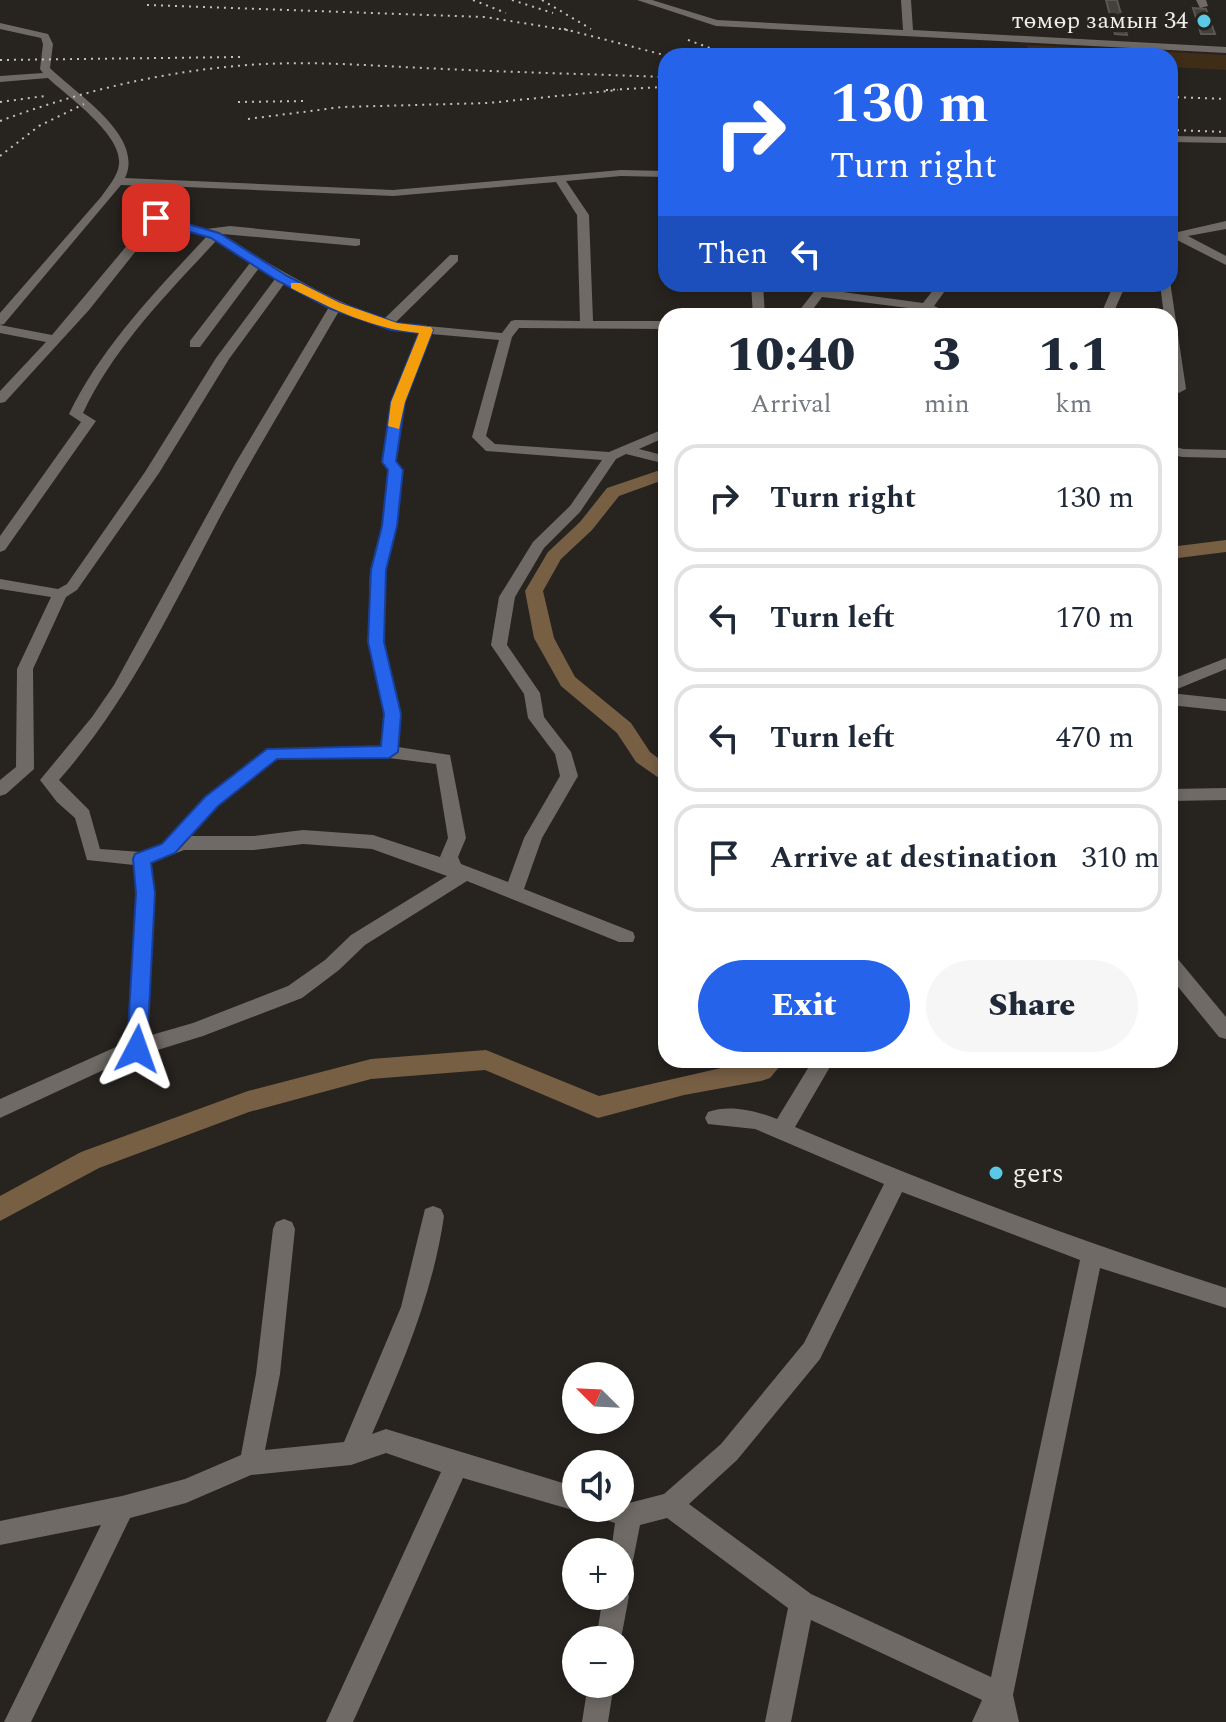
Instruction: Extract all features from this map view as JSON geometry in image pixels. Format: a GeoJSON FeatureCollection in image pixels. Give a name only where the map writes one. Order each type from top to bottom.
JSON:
{"type":"FeatureCollection","features":[{"type":"Feature","properties":{"kind":"street"},"geometry":{"type":"LineString","coordinates":[[642,0],[716,23],[1226,50]]}},
{"type":"Feature","properties":{"kind":"street"},"geometry":{"type":"LineString","coordinates":[[906,0],[908,34]]}},
{"type":"Feature","properties":{"kind":"street"},"geometry":{"type":"LineString","coordinates":[[0,26],[45,36],[48,44],[45,69],[121,144],[126,158],[118,181],[0,321]]}},
{"type":"Feature","properties":{"kind":"street"},"geometry":{"type":"LineString","coordinates":[[0,79],[51,75]]}},
{"type":"Feature","properties":{"kind":"street"},"geometry":{"type":"LineString","coordinates":[[1178,139],[1226,140]]}},
{"type":"Feature","properties":{"kind":"street"},"geometry":{"type":"LineString","coordinates":[[118,181],[393,193],[621,173],[658,174]]}},
{"type":"Feature","properties":{"kind":"street"},"geometry":{"type":"LineString","coordinates":[[560,180],[583,215],[587,326]]}},
{"type":"Feature","properties":{"kind":"street"},"geometry":{"type":"LineString","coordinates":[[0,399],[85,307],[156,218],[153,198],[157,185]]}},
{"type":"Feature","properties":{"kind":"street"},"geometry":{"type":"LineString","coordinates":[[156,218],[209,234],[336,306],[386,324],[506,337]]}},
{"type":"Feature","properties":{"kind":"street"},"geometry":{"type":"LineString","coordinates":[[1178,234],[1226,225]]}},
{"type":"Feature","properties":{"kind":"street"},"geometry":{"type":"LineString","coordinates":[[0,547],[89,421],[76,414],[98,373],[209,234],[230,230],[356,242]]}},
{"type":"Feature","properties":{"kind":"street"},"geometry":{"type":"LineString","coordinates":[[1178,238],[1226,261]]}},
{"type":"Feature","properties":{"kind":"street"},"geometry":{"type":"LineString","coordinates":[[386,324],[454,258]]}},
{"type":"Feature","properties":{"kind":"street"},"geometry":{"type":"LineString","coordinates":[[195,344],[257,262]]}},
{"type":"Feature","properties":{"kind":"street"},"geometry":{"type":"LineString","coordinates":[[0,790],[25,769],[25,669],[60,594],[72,587],[152,473],[223,358],[282,278]]}},
{"type":"Feature","properties":{"kind":"street"},"geometry":{"type":"LineString","coordinates":[[807,308],[820,292]]}},
{"type":"Feature","properties":{"kind":"street"},"geometry":{"type":"LineString","coordinates":[[845,292],[926,307],[938,292]]}},
{"type":"Feature","properties":{"kind":"street"},"geometry":{"type":"LineString","coordinates":[[336,306],[214,513],[146,642],[78,750],[49,780],[63,798],[83,815],[93,855],[142,859],[183,843],[254,843],[303,837],[373,842],[514,892],[626,937]]}},
{"type":"Feature","properties":{"kind":"street"},"geometry":{"type":"LineString","coordinates":[[658,325],[515,324],[506,337],[479,437],[491,448],[619,453],[658,460]]}},
{"type":"Feature","properties":{"kind":"street"},"geometry":{"type":"LineString","coordinates":[[0,329],[53,339]]}},
{"type":"Feature","properties":{"kind":"street"},"geometry":{"type":"LineString","coordinates":[[389,752],[392,714],[376,642],[378,570],[390,526],[395,470],[389,462],[398,402],[426,330]]}},
{"type":"Feature","properties":{"kind":"street"},"geometry":{"type":"LineString","coordinates":[[1178,381],[1179,389]]}},
{"type":"Feature","properties":{"kind":"street"},"geometry":{"type":"LineString","coordinates":[[514,892],[533,838],[569,776],[563,752],[536,718],[532,693],[499,645],[507,597],[538,545],[575,509],[619,453],[658,436]]}},
{"type":"Feature","properties":{"kind":"street"},"geometry":{"type":"LineString","coordinates":[[1178,452],[1226,454]]}},
{"type":"Feature","properties":{"kind":"street"},"geometry":{"type":"LineString","coordinates":[[0,584],[60,594]]}},
{"type":"Feature","properties":{"kind":"street"},"geometry":{"type":"LineString","coordinates":[[1178,683],[1226,663]]}},
{"type":"Feature","properties":{"kind":"street"},"geometry":{"type":"LineString","coordinates":[[1178,700],[1226,705]]}},
{"type":"Feature","properties":{"kind":"street"},"geometry":{"type":"LineString","coordinates":[[169,848],[212,802],[273,753],[389,752],[444,759],[457,838],[449,857],[460,872]]}},
{"type":"Feature","properties":{"kind":"street"},"geometry":{"type":"LineString","coordinates":[[1178,795],[1226,794]]}},
{"type":"Feature","properties":{"kind":"street"},"geometry":{"type":"LineString","coordinates":[[137,1049],[145,893],[142,859]]}},
{"type":"Feature","properties":{"kind":"street"},"geometry":{"type":"LineString","coordinates":[[0,1109],[120,1053],[295,992],[332,965],[358,940],[460,872]]}},
{"type":"Feature","properties":{"kind":"street"},"geometry":{"type":"LineString","coordinates":[[1178,973],[1226,1031]]}},
{"type":"Feature","properties":{"kind":"street"},"geometry":{"type":"LineString","coordinates":[[1204,1005],[1226,1001]]}},
{"type":"Feature","properties":{"kind":"street"},"geometry":{"type":"LineString","coordinates":[[781,1131],[819,1068]]}},
{"type":"Feature","properties":{"kind":"street"},"geometry":{"type":"LineString","coordinates":[[715,1118],[756,1120],[897,1180],[1092,1255],[1226,1298]]}},
{"type":"Feature","properties":{"kind":"street"},"geometry":{"type":"LineString","coordinates":[[634,1510],[670,1505],[729,1452],[812,1351],[897,1180]]}},
{"type":"Feature","properties":{"kind":"street"},"geometry":{"type":"LineString","coordinates":[[351,1453],[386,1376],[430,1250],[433,1216]]}},
{"type":"Feature","properties":{"kind":"street"},"geometry":{"type":"LineString","coordinates":[[251,1463],[268,1374],[284,1229]]}},
{"type":"Feature","properties":{"kind":"street"},"geometry":{"type":"LineString","coordinates":[[985,1722],[1000,1695],[1092,1255]]}},
{"type":"Feature","properties":{"kind":"street"},"geometry":{"type":"LineString","coordinates":[[0,1533],[122,1508],[186,1491],[251,1463],[351,1453],[386,1441],[562,1495]]}},
{"type":"Feature","properties":{"kind":"street"},"geometry":{"type":"LineString","coordinates":[[339,1722],[457,1465]]}},
{"type":"Feature","properties":{"kind":"street"},"geometry":{"type":"LineString","coordinates":[[670,1505],[802,1603],[1000,1695]]}},
{"type":"Feature","properties":{"kind":"street"},"geometry":{"type":"LineString","coordinates":[[17,1722],[122,1508]]}},
{"type":"Feature","properties":{"kind":"street"},"geometry":{"type":"LineString","coordinates":[[778,1722],[802,1603]]}},
{"type":"Feature","properties":{"kind":"street"},"geometry":{"type":"LineString","coordinates":[[1000,1695],[1006,1722]]}},
{"type":"Feature","properties":{"kind":"street"},"geometry":{"type":"LineString","coordinates":[[595,1722],[599,1698]]}},
{"type":"Feature","properties":{"kind":"shaded area"},"geometry":{"type":"Polygon","coordinates":[[[1027,45],[1084,48],[1028,48],[1027,45]]]}},
{"type":"Feature","properties":{"kind":"shaded area"},"geometry":{"type":"Polygon","coordinates":[[[1178,52],[1226,55],[1226,70],[1178,67],[1178,52]]]}},
{"type":"Feature","properties":{"kind":"building"},"geometry":{"type":"Polygon","coordinates":[[[1106,0],[1117,0],[1127,35],[1115,34],[1106,0]]]}},
{"type":"Feature","properties":{"kind":"building","name":"төмөр замын 34"},"geometry":{"type":"Polygon","coordinates":[[[1193,8],[1206,9],[1215,34],[1201,34],[1193,8]]]}},
{"type":"Feature","properties":{"kind":"waterway"},"geometry":{"type":"LineString","coordinates":[[658,476],[613,492],[586,526],[554,556],[534,591],[544,638],[568,681],[624,728],[643,757],[658,769]]}},
{"type":"Feature","properties":{"kind":"waterway"},"geometry":{"type":"LineString","coordinates":[[1178,552],[1226,546]]}},
{"type":"Feature","properties":{"kind":"waterway"},"geometry":{"type":"LineString","coordinates":[[0,1209],[90,1160],[248,1102],[371,1069],[486,1060],[598,1107],[764,1068]]}},
{"type":"Feature","properties":{"kind":"railway"},"geometry":{"type":"LineString","coordinates":[[473,0],[506,13]]}},
{"type":"Feature","properties":{"kind":"railway"},"geometry":{"type":"LineString","coordinates":[[512,0],[553,13]]}},
{"type":"Feature","properties":{"kind":"railway"},"geometry":{"type":"LineString","coordinates":[[542,0],[591,29]]}},
{"type":"Feature","properties":{"kind":"railway"},"geometry":{"type":"LineString","coordinates":[[147,5],[485,17],[570,30]]}},
{"type":"Feature","properties":{"kind":"railway"},"geometry":{"type":"LineString","coordinates":[[564,29],[570,30]]}},
{"type":"Feature","properties":{"kind":"railway"},"geometry":{"type":"LineString","coordinates":[[570,30],[658,53]]}},
{"type":"Feature","properties":{"kind":"railway"},"geometry":{"type":"LineString","coordinates":[[688,40],[710,48]]}},
{"type":"Feature","properties":{"kind":"railway"},"geometry":{"type":"LineString","coordinates":[[0,60],[240,57]]}},
{"type":"Feature","properties":{"kind":"railway"},"geometry":{"type":"LineString","coordinates":[[0,121],[87,93],[146,79],[259,64],[658,77]]}},
{"type":"Feature","properties":{"kind":"railway"},"geometry":{"type":"LineString","coordinates":[[606,90],[658,87]]}},
{"type":"Feature","properties":{"kind":"railway"},"geometry":{"type":"LineString","coordinates":[[248,119],[342,107],[488,103],[618,90]]}},
{"type":"Feature","properties":{"kind":"railway"},"geometry":{"type":"LineString","coordinates":[[0,102],[45,96]]}},
{"type":"Feature","properties":{"kind":"railway"},"geometry":{"type":"LineString","coordinates":[[1178,97],[1226,99]]}},
{"type":"Feature","properties":{"kind":"railway"},"geometry":{"type":"LineString","coordinates":[[238,102],[306,101]]}},
{"type":"Feature","properties":{"kind":"railway"},"geometry":{"type":"LineString","coordinates":[[0,156],[39,126],[84,104]]}},
{"type":"Feature","properties":{"kind":"railway"},"geometry":{"type":"LineString","coordinates":[[1178,130],[1226,132]]}},
{"type":"Feature","properties":{"kind":"slow traffic"},"geometry":{"type":"LineString","coordinates":[[296,285],[336,306],[395,327],[426,330],[398,402],[394,426]]}},
{"type":"Feature","properties":{"kind":"place","name":"төмөр замын 34"},"geometry":{"type":"Point","coordinates":[1204,21]}},
{"type":"Feature","properties":{"kind":"place","name":"gers"},"geometry":{"type":"Point","coordinates":[996,1173]}},
{"type":"Feature","properties":{"kind":"route"},"geometry":{"type":"LineString","coordinates":[[137,1049],[143,976],[145,893],[142,859],[169,848],[212,802],[273,753],[389,752],[392,714],[376,642],[378,570],[390,526],[395,470],[389,462],[398,402],[426,330],[395,327],[336,306],[282,278],[215,235],[156,218]]}}]}
